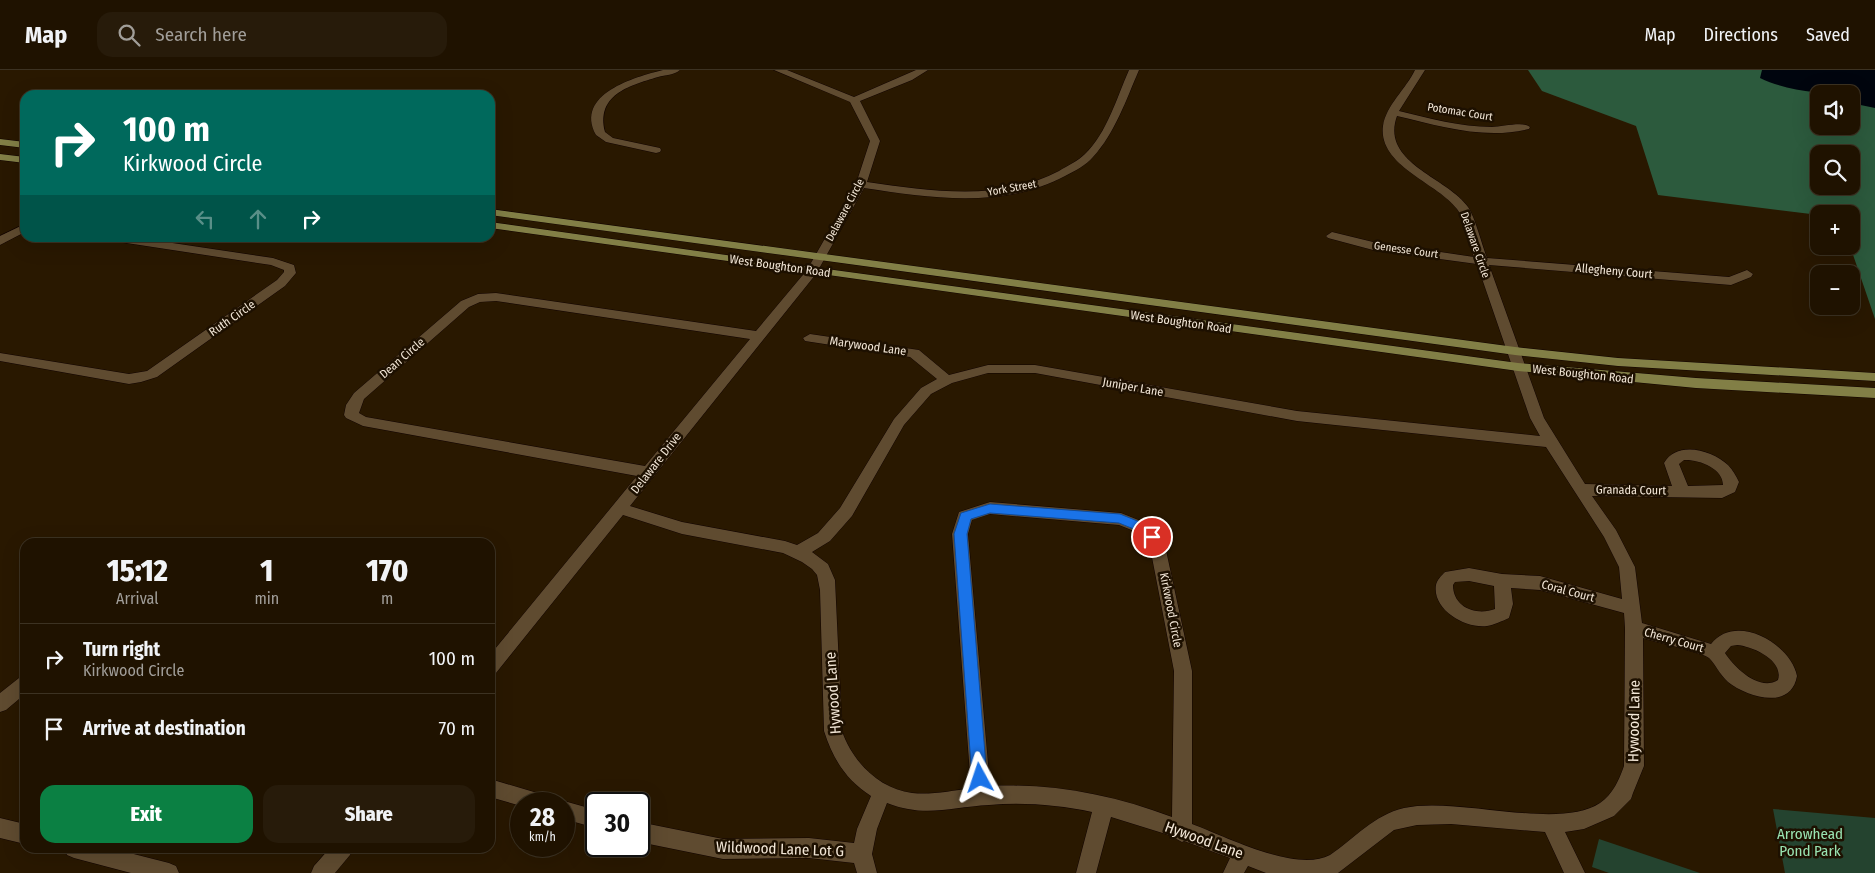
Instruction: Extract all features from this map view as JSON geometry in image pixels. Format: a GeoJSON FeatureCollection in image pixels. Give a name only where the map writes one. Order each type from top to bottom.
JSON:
{"type":"FeatureCollection","features":[{"type":"Feature","properties":{"kind":"main road"},"geometry":{"type":"LineString","coordinates":[[0,142],[20,144]]}},
{"type":"Feature","properties":{"kind":"main road"},"geometry":{"type":"LineString","coordinates":[[0,157],[20,159]]}},
{"type":"Feature","properties":{"kind":"main road","name":"West Boughton Road"},"geometry":{"type":"LineString","coordinates":[[495,213],[1516,359],[1634,379],[1777,390],[1875,393]]}},
{"type":"Feature","properties":{"kind":"main road","name":"West Boughton Road"},"geometry":{"type":"LineString","coordinates":[[495,226],[812,272],[1516,359],[1875,377]]}},
{"type":"Feature","properties":{"kind":"street"},"geometry":{"type":"LineString","coordinates":[[656,150],[610,140],[600,133],[597,119],[598,109],[606,97],[618,90],[648,76],[675,70]]}},
{"type":"Feature","properties":{"kind":"street"},"geometry":{"type":"LineString","coordinates":[[779,70],[854,100],[909,78],[922,70]]}},
{"type":"Feature","properties":{"kind":"street","name":"York Street"},"geometry":{"type":"LineString","coordinates":[[860,184],[913,192],[962,195],[1005,192],[1033,186],[1061,175],[1088,157],[1103,137],[1134,70]]}},
{"type":"Feature","properties":{"kind":"street","name":"Delaware Circle"},"geometry":{"type":"LineString","coordinates":[[1420,70],[1392,112],[1388,126],[1389,141],[1412,169],[1441,189],[1463,208],[1480,261],[1516,359]]}},
{"type":"Feature","properties":{"kind":"street","name":"Delaware Circle"},"geometry":{"type":"LineString","coordinates":[[820,258],[860,184],[875,141],[854,100]]}},
{"type":"Feature","properties":{"kind":"street","name":"Potomac Court"},"geometry":{"type":"LineString","coordinates":[[1392,112],[1486,131],[1508,131],[1525,126]]}},
{"type":"Feature","properties":{"kind":"street"},"geometry":{"type":"LineString","coordinates":[[0,241],[20,230]]}},
{"type":"Feature","properties":{"kind":"street","name":"Genesse Court"},"geometry":{"type":"LineString","coordinates":[[1332,236],[1374,246],[1480,261]]}},
{"type":"Feature","properties":{"kind":"street","name":"Ruth Circle"},"geometry":{"type":"LineString","coordinates":[[0,357],[128,380],[141,378],[163,367],[281,282],[290,273],[290,268],[273,262],[146,242]]}},
{"type":"Feature","properties":{"kind":"street","name":"Delaware Drive"},"geometry":{"type":"LineString","coordinates":[[495,657],[621,509],[647,472],[812,272],[820,258]]}},
{"type":"Feature","properties":{"kind":"street","name":"Allegheny Court"},"geometry":{"type":"LineString","coordinates":[[1480,261],[1731,281],[1747,274]]}},
{"type":"Feature","properties":{"kind":"street","name":"Dean Circle"},"geometry":{"type":"LineString","coordinates":[[647,472],[363,421],[351,415],[353,405],[360,396],[465,304],[484,297],[496,297],[759,336]]}},
{"type":"Feature","properties":{"kind":"street","name":"Marywood Lane"},"geometry":{"type":"LineString","coordinates":[[810,338],[914,353],[947,380]]}},
{"type":"Feature","properties":{"kind":"street","name":"Hywood Lane"},"geometry":{"type":"LineString","coordinates":[[621,509],[682,528],[785,547],[799,552],[812,560],[824,572],[833,731],[837,747],[853,772],[882,792],[908,802],[981,796],[1022,795],[1061,798],[1104,805],[1274,866],[1298,870],[1326,871],[1395,819],[1418,814],[1452,814],[1551,824],[1584,820],[1605,812],[1623,795],[1631,779],[1635,750],[1634,628],[1627,567],[1618,548],[1580,490],[1537,418],[1516,359]]}},
{"type":"Feature","properties":{"kind":"street","name":"Juniper Lane"},"geometry":{"type":"LineString","coordinates":[[799,552],[824,537],[846,512],[899,422],[926,391],[947,380],[988,369],[1035,369],[1297,416],[1551,442]]}},
{"type":"Feature","properties":{"kind":"street","name":"Granada Court"},"geometry":{"type":"LineString","coordinates":[[1580,490],[1682,491]]}},
{"type":"Feature","properties":{"kind":"street","name":"Kirkwood Circle"},"geometry":{"type":"LineString","coordinates":[[981,796],[960,534],[966,516],[990,508],[1120,519],[1145,529],[1158,545],[1183,671],[1182,832]]}},
{"type":"Feature","properties":{"kind":"street","name":"Coral Court"},"geometry":{"type":"LineString","coordinates":[[1502,581],[1538,583],[1633,609]]}},
{"type":"Feature","properties":{"kind":"street","name":"Cherry Court"},"geometry":{"type":"LineString","coordinates":[[1634,628],[1715,652]]}},
{"type":"Feature","properties":{"kind":"street"},"geometry":{"type":"LineString","coordinates":[[0,704],[20,687]]}},
{"type":"Feature","properties":{"kind":"street"},"geometry":{"type":"LineString","coordinates":[[495,789],[510,794]]}},
{"type":"Feature","properties":{"kind":"street"},"geometry":{"type":"LineString","coordinates":[[865,863],[867,830],[882,792]]}},
{"type":"Feature","properties":{"kind":"street"},"geometry":{"type":"LineString","coordinates":[[1086,873],[1104,805]]}},
{"type":"Feature","properties":{"kind":"street"},"geometry":{"type":"LineString","coordinates":[[1551,824],[1576,873]]}},
{"type":"Feature","properties":{"kind":"street"},"geometry":{"type":"LineString","coordinates":[[0,828],[20,833]]}},
{"type":"Feature","properties":{"kind":"street","name":"Wildwood Lane Lot G"},"geometry":{"type":"LineString","coordinates":[[650,836],[723,849],[809,848],[865,863]]}},
{"type":"Feature","properties":{"kind":"street"},"geometry":{"type":"LineString","coordinates":[[93,853],[170,873]]}},
{"type":"Feature","properties":{"kind":"street"},"geometry":{"type":"LineString","coordinates":[[321,873],[339,853]]}},
{"type":"Feature","properties":{"kind":"street"},"geometry":{"type":"LineString","coordinates":[[1233,873],[1243,854]]}},
{"type":"Feature","properties":{"kind":"green space"},"geometry":{"type":"Polygon","coordinates":[[[1528,70],[1875,70],[1875,319],[1860,275],[1860,265],[1857,265],[1853,255],[1860,255],[1860,205],[1810,205],[1810,214],[1658,195],[1636,126],[1542,91],[1528,70]]]}},
{"type":"Feature","properties":{"kind":"green space","name":"Arrowhead Pond Park"},"geometry":{"type":"Polygon","coordinates":[[[1773,809],[1875,818],[1875,873],[1785,873],[1773,809]]]}},
{"type":"Feature","properties":{"kind":"green space"},"geometry":{"type":"Polygon","coordinates":[[[1599,839],[1700,873],[1609,873],[1592,867],[1599,839]]]}},
{"type":"Feature","properties":{"kind":"shaded area"},"geometry":{"type":"Polygon","coordinates":[[[1762,70],[1875,70],[1875,108],[1860,105],[1860,85],[1810,85],[1810,91],[1782,86],[1760,78],[1762,70]]]}},
{"type":"Feature","properties":{"kind":"route"},"geometry":{"type":"LineString","coordinates":[[980,778],[960,534],[966,516],[990,508],[1120,519],[1145,529],[1152,537]]}}]}
